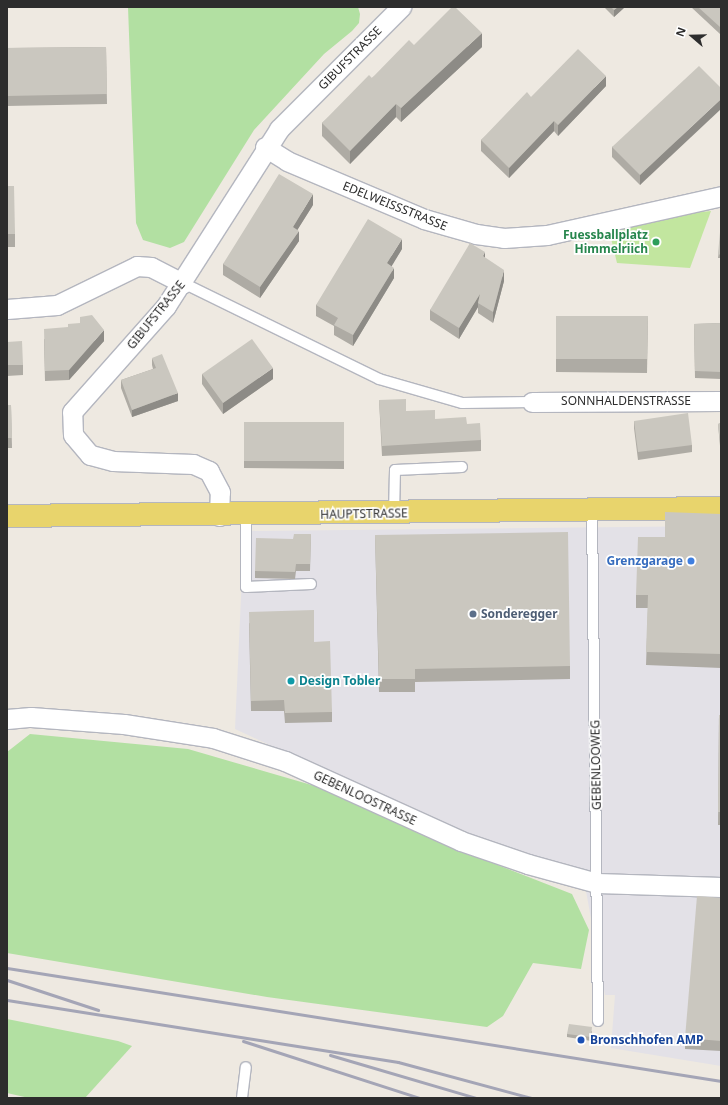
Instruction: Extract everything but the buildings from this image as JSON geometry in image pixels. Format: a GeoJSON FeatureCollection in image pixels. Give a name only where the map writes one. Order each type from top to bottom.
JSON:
{"type":"FeatureCollection","features":[{"type":"Feature","properties":{"kind":"main road","name":"HAUPTSTRASSE"},"geometry":{"type":"LineString","coordinates":[[7,516],[246,516],[721,508]]}},
{"type":"Feature","properties":{"kind":"street","name":"GIBUFSTRASSE"},"geometry":{"type":"LineString","coordinates":[[219,516],[218,484],[204,468],[185,463],[113,461],[94,457],[78,444],[71,425],[72,412],[80,400],[183,283],[265,148],[295,112],[397,8]]}},
{"type":"Feature","properties":{"kind":"street","name":"EDELWEISSSTRASSE"},"geometry":{"type":"LineString","coordinates":[[265,148],[287,161],[424,219],[476,234],[504,238],[547,235],[721,196]]}},
{"type":"Feature","properties":{"kind":"street"},"geometry":{"type":"LineString","coordinates":[[7,309],[57,305],[137,266],[151,267],[183,283]]}},
{"type":"Feature","properties":{"kind":"street","name":"SONNHALDENSTRASSE"},"geometry":{"type":"LineString","coordinates":[[532,402],[721,401]]}},
{"type":"Feature","properties":{"kind":"street","name":"GEBENLOOSTRASSE"},"geometry":{"type":"LineString","coordinates":[[7,720],[31,717],[124,724],[213,738],[285,761],[461,841],[597,883],[721,887]]}},
{"type":"Feature","properties":{"kind":"lane"},"geometry":{"type":"LineString","coordinates":[[183,283],[349,367],[462,403],[532,402]]}},
{"type":"Feature","properties":{"kind":"lane"},"geometry":{"type":"LineString","coordinates":[[394,514],[395,470],[462,467]]}},
{"type":"Feature","properties":{"kind":"lane","name":"GEBENLOOWEG"},"geometry":{"type":"LineString","coordinates":[[592,510],[598,1021]]}},
{"type":"Feature","properties":{"kind":"lane"},"geometry":{"type":"LineString","coordinates":[[246,516],[246,587],[310,584]]}},
{"type":"Feature","properties":{"kind":"lane"},"geometry":{"type":"LineString","coordinates":[[242,1098],[246,1068]]}},
{"type":"Feature","properties":{"kind":"shaded area"},"geometry":{"type":"Polygon","coordinates":[[[721,526],[721,1066],[611,1048],[615,995],[605,995],[586,891],[235,729],[244,531],[721,526]]]}},
{"type":"Feature","properties":{"kind":"green space"},"geometry":{"type":"Polygon","coordinates":[[[128,7],[358,7],[360,14],[359,23],[352,31],[324,54],[254,130],[184,242],[170,248],[143,240],[136,223],[128,7]]]}},
{"type":"Feature","properties":{"kind":"green space","name":"Fuessballplatz Himmelriich"},"geometry":{"type":"Polygon","coordinates":[[[711,211],[690,268],[617,263],[607,222],[711,211]]]}},
{"type":"Feature","properties":{"kind":"green space"},"geometry":{"type":"Polygon","coordinates":[[[30,734],[188,749],[315,786],[477,857],[572,894],[589,930],[581,969],[533,963],[503,1016],[487,1027],[267,997],[7,953],[7,752],[30,734]]]}},
{"type":"Feature","properties":{"kind":"green space"},"geometry":{"type":"Polygon","coordinates":[[[7,1019],[118,1041],[132,1046],[85,1098],[29,1098],[7,1093],[7,1019]]]}},
{"type":"Feature","properties":{"kind":"railway"},"geometry":{"type":"LineString","coordinates":[[7,968],[721,1081]]}},
{"type":"Feature","properties":{"kind":"railway"},"geometry":{"type":"LineString","coordinates":[[7,980],[98,1010]]}},
{"type":"Feature","properties":{"kind":"railway"},"geometry":{"type":"LineString","coordinates":[[7,1000],[398,1062],[531,1098]]}},
{"type":"Feature","properties":{"kind":"railway"},"geometry":{"type":"LineString","coordinates":[[243,1041],[420,1098]]}},
{"type":"Feature","properties":{"kind":"railway"},"geometry":{"type":"LineString","coordinates":[[330,1055],[476,1098]]}},
{"type":"Feature","properties":{"kind":"place","name":"Fuessballplatz Himmelriich"},"geometry":{"type":"Point","coordinates":[656,242]}},
{"type":"Feature","properties":{"kind":"place","name":"Grenzgarage"},"geometry":{"type":"Point","coordinates":[691,561]}},
{"type":"Feature","properties":{"kind":"place","name":"Sonderegger"},"geometry":{"type":"Point","coordinates":[473,614]}},
{"type":"Feature","properties":{"kind":"place","name":"Design Tobler"},"geometry":{"type":"Point","coordinates":[291,681]}},
{"type":"Feature","properties":{"kind":"place","name":"Bronschhofen AMP"},"geometry":{"type":"Point","coordinates":[581,1040]}}]}
